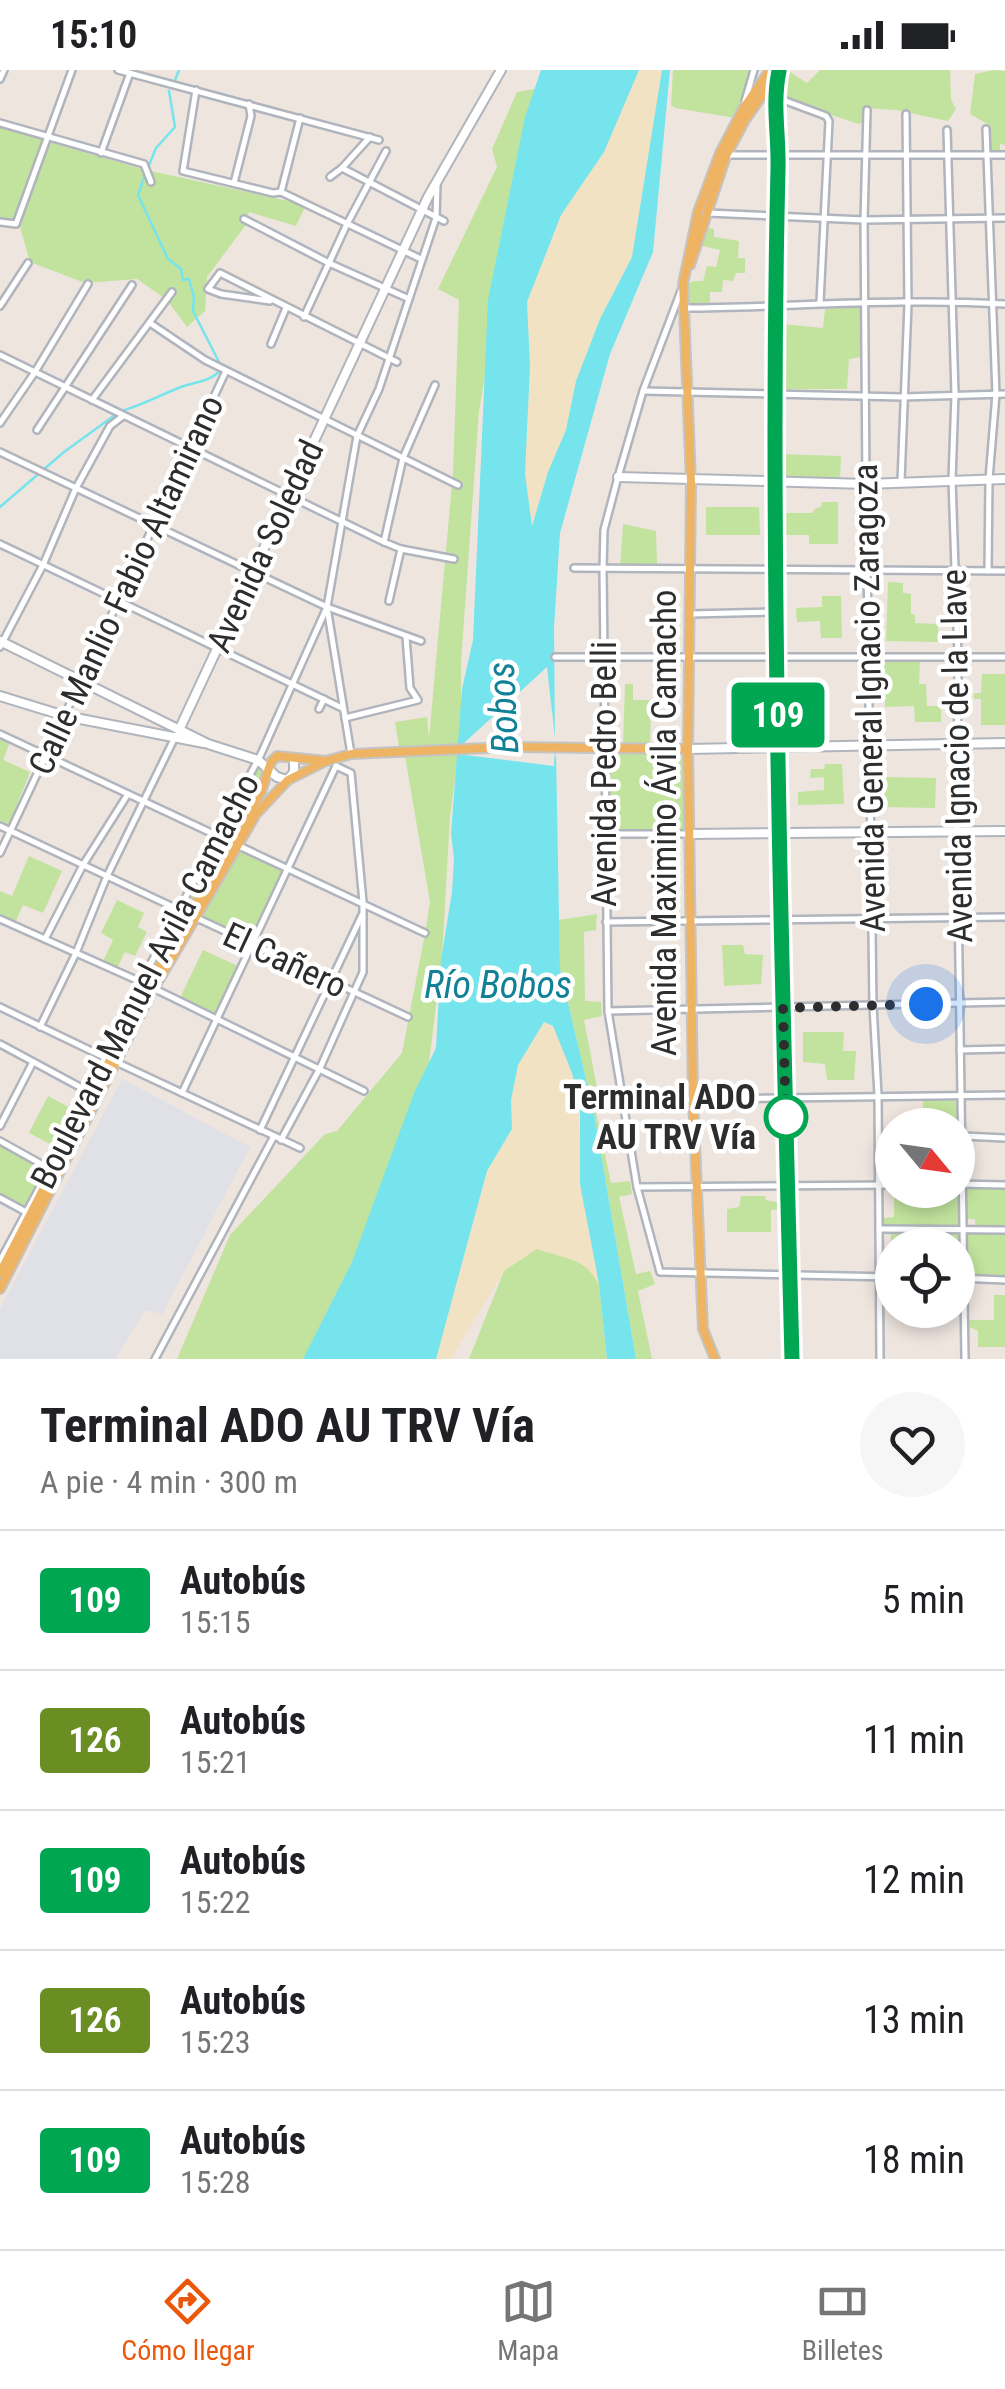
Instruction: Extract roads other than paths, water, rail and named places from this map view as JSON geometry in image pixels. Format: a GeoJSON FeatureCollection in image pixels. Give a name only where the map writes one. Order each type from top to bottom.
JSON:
{"type":"FeatureCollection","features":[{"type":"Feature","properties":{"kind":"main road","name":"Avenida Maximino Ávila Camacho"},"geometry":{"type":"LineString","coordinates":[[716,1359],[703,1329],[693,1098],[688,749],[691,482],[684,284],[698,212],[720,153],[743,109],[770,70]]}},
{"type":"Feature","properties":{"kind":"main road","name":"Avenida Maximino Ávila Camacho"},"geometry":{"type":"LineString","coordinates":[[684,284],[726,156],[745,120],[780,70]]}},
{"type":"Feature","properties":{"kind":"main road"},"geometry":{"type":"LineString","coordinates":[[0,1274],[187,915],[234,843],[288,780],[352,754],[553,746],[688,749]]}},
{"type":"Feature","properties":{"kind":"main road"},"geometry":{"type":"LineString","coordinates":[[234,843],[277,756],[332,762]]}},
{"type":"Feature","properties":{"kind":"main road"},"geometry":{"type":"LineString","coordinates":[[0,1289],[32,1212]]}},
{"type":"Feature","properties":{"kind":"street"},"geometry":{"type":"LineString","coordinates":[[0,79],[4,70]]}},
{"type":"Feature","properties":{"kind":"street"},"geometry":{"type":"LineString","coordinates":[[0,222],[16,224],[72,70]]}},
{"type":"Feature","properties":{"kind":"street"},"geometry":{"type":"LineString","coordinates":[[118,70],[379,140]]}},
{"type":"Feature","properties":{"kind":"street","name":"Avenida Soledad"},"geometry":{"type":"LineString","coordinates":[[40,1027],[107,876],[422,211],[500,70]]}},
{"type":"Feature","properties":{"kind":"street"},"geometry":{"type":"LineString","coordinates":[[745,120],[743,109],[754,70]]}},
{"type":"Feature","properties":{"kind":"street"},"geometry":{"type":"LineString","coordinates":[[780,70],[774,96],[779,154],[774,307],[775,570],[792,1359]]}},
{"type":"Feature","properties":{"kind":"street"},"geometry":{"type":"LineString","coordinates":[[101,153],[130,73]]}},
{"type":"Feature","properties":{"kind":"street"},"geometry":{"type":"LineString","coordinates":[[196,90],[183,171],[281,192],[421,259]]}},
{"type":"Feature","properties":{"kind":"street"},"geometry":{"type":"LineString","coordinates":[[774,96],[828,118],[820,302]]}},
{"type":"Feature","properties":{"kind":"street"},"geometry":{"type":"LineString","coordinates":[[234,184],[252,116],[249,104]]}},
{"type":"Feature","properties":{"kind":"street","name":"Avenida General Ignacio Zaragoza"},"geometry":{"type":"LineString","coordinates":[[868,110],[864,220],[868,745],[878,1108]]}},
{"type":"Feature","properties":{"kind":"street"},"geometry":{"type":"LineString","coordinates":[[900,481],[908,304],[906,114]]}},
{"type":"Feature","properties":{"kind":"street"},"geometry":{"type":"LineString","coordinates":[[281,192],[300,118]]}},
{"type":"Feature","properties":{"kind":"street"},"geometry":{"type":"LineString","coordinates":[[0,122],[144,164],[152,182]]}},
{"type":"Feature","properties":{"kind":"street"},"geometry":{"type":"LineString","coordinates":[[334,138],[336,128]]}},
{"type":"Feature","properties":{"kind":"street"},"geometry":{"type":"LineString","coordinates":[[986,129],[996,394],[989,478],[988,571]]}},
{"type":"Feature","properties":{"kind":"street","name":"Avenida Ignacio de la Llave"},"geometry":{"type":"LineString","coordinates":[[947,130],[955,394],[952,480],[958,657],[961,1108]]}},
{"type":"Feature","properties":{"kind":"street"},"geometry":{"type":"LineString","coordinates":[[330,177],[370,137]]}},
{"type":"Feature","properties":{"kind":"street"},"geometry":{"type":"LineString","coordinates":[[304,317],[346,224],[386,151]]}},
{"type":"Feature","properties":{"kind":"street"},"geometry":{"type":"LineString","coordinates":[[726,156],[1005,155]]}},
{"type":"Feature","properties":{"kind":"street"},"geometry":{"type":"LineString","coordinates":[[342,168],[444,221]]}},
{"type":"Feature","properties":{"kind":"street"},"geometry":{"type":"LineString","coordinates":[[352,754],[326,607],[357,436],[390,358],[436,218],[437,181]]}},
{"type":"Feature","properties":{"kind":"street"},"geometry":{"type":"LineString","coordinates":[[705,212],[864,220],[1005,218]]}},
{"type":"Feature","properties":{"kind":"street"},"geometry":{"type":"LineString","coordinates":[[244,219],[328,264],[407,298]]}},
{"type":"Feature","properties":{"kind":"street"},"geometry":{"type":"LineString","coordinates":[[0,306],[28,263]]}},
{"type":"Feature","properties":{"kind":"street"},"geometry":{"type":"LineString","coordinates":[[270,301],[264,294],[220,274],[208,288],[221,294],[270,301],[397,362]]}},
{"type":"Feature","properties":{"kind":"street"},"geometry":{"type":"LineString","coordinates":[[0,423],[88,284]]}},
{"type":"Feature","properties":{"kind":"street","name":"Avenida Pedro Belli"},"geometry":{"type":"LineString","coordinates":[[684,284],[643,390],[604,530],[606,922],[608,1011],[620,1100],[660,1272],[699,1273]]}},
{"type":"Feature","properties":{"kind":"street"},"geometry":{"type":"LineString","coordinates":[[37,430],[132,285]]}},
{"type":"Feature","properties":{"kind":"street"},"geometry":{"type":"LineString","coordinates":[[92,400],[172,292]]}},
{"type":"Feature","properties":{"kind":"street"},"geometry":{"type":"LineString","coordinates":[[686,308],[820,302],[1005,304]]}},
{"type":"Feature","properties":{"kind":"street"},"geometry":{"type":"LineString","coordinates":[[271,344],[286,308]]}},
{"type":"Feature","properties":{"kind":"street"},"geometry":{"type":"LineString","coordinates":[[150,323],[182,347],[226,371],[458,485]]}},
{"type":"Feature","properties":{"kind":"street"},"geometry":{"type":"LineString","coordinates":[[0,356],[384,542],[454,559]]}},
{"type":"Feature","properties":{"kind":"street","name":"Calle Manlio Fabio Altamirano"},"geometry":{"type":"LineString","coordinates":[[0,852],[226,371]]}},
{"type":"Feature","properties":{"kind":"street"},"geometry":{"type":"LineString","coordinates":[[384,542],[403,458],[435,385]]}},
{"type":"Feature","properties":{"kind":"street"},"geometry":{"type":"LineString","coordinates":[[643,390],[902,397],[1005,394]]}},
{"type":"Feature","properties":{"kind":"street"},"geometry":{"type":"LineString","coordinates":[[123,416],[110,426],[76,488],[1,644],[208,744]]}},
{"type":"Feature","properties":{"kind":"street"},"geometry":{"type":"LineString","coordinates":[[0,452],[326,607],[421,641]]}},
{"type":"Feature","properties":{"kind":"street"},"geometry":{"type":"LineString","coordinates":[[618,477],[866,484],[1005,479]]}},
{"type":"Feature","properties":{"kind":"street"},"geometry":{"type":"LineString","coordinates":[[0,544],[342,708]]}},
{"type":"Feature","properties":{"kind":"street"},"geometry":{"type":"LineString","coordinates":[[390,601],[401,549]]}},
{"type":"Feature","properties":{"kind":"street"},"geometry":{"type":"LineString","coordinates":[[574,568],[1005,570]]}},
{"type":"Feature","properties":{"kind":"street","name":"Boulevard Manuel Avila Camacho"},"geometry":{"type":"LineString","coordinates":[[187,915],[326,607]]}},
{"type":"Feature","properties":{"kind":"street"},"geometry":{"type":"LineString","coordinates":[[690,614],[776,612]]}},
{"type":"Feature","properties":{"kind":"street"},"geometry":{"type":"LineString","coordinates":[[345,718],[418,700],[410,688],[406,637]]}},
{"type":"Feature","properties":{"kind":"street"},"geometry":{"type":"LineString","coordinates":[[555,658],[1005,657]]}},
{"type":"Feature","properties":{"kind":"street"},"geometry":{"type":"LineString","coordinates":[[0,696],[65,716],[256,757],[277,756]]}},
{"type":"Feature","properties":{"kind":"street"},"geometry":{"type":"LineString","coordinates":[[319,708],[324,699]]}},
{"type":"Feature","properties":{"kind":"street"},"geometry":{"type":"LineString","coordinates":[[0,734],[425,932]]}},
{"type":"Feature","properties":{"kind":"street"},"geometry":{"type":"LineString","coordinates":[[688,749],[1005,743]]}},
{"type":"Feature","properties":{"kind":"street"},"geometry":{"type":"LineString","coordinates":[[256,757],[277,777],[288,780],[294,772],[294,758]]}},
{"type":"Feature","properties":{"kind":"street"},"geometry":{"type":"LineString","coordinates":[[155,1359],[320,1068],[363,972],[364,913],[351,774],[332,762],[289,869],[182,1094]]}},
{"type":"Feature","properties":{"kind":"street"},"geometry":{"type":"LineString","coordinates":[[45,939],[83,865],[128,794]]}},
{"type":"Feature","properties":{"kind":"street","name":"El Cañero"},"geometry":{"type":"LineString","coordinates":[[0,826],[408,1017]]}},
{"type":"Feature","properties":{"kind":"street"},"geometry":{"type":"LineString","coordinates":[[605,834],[1005,831]]}},
{"type":"Feature","properties":{"kind":"street"},"geometry":{"type":"LineString","coordinates":[[260,1130],[364,913]]}},
{"type":"Feature","properties":{"kind":"street"},"geometry":{"type":"LineString","coordinates":[[606,922],[1005,918]]}},
{"type":"Feature","properties":{"kind":"street"},"geometry":{"type":"LineString","coordinates":[[0,919],[364,1091]]}},
{"type":"Feature","properties":{"kind":"street"},"geometry":{"type":"LineString","coordinates":[[608,1011],[1005,1002]]}},
{"type":"Feature","properties":{"kind":"street"},"geometry":{"type":"LineString","coordinates":[[0,1008],[300,1148]]}},
{"type":"Feature","properties":{"kind":"street"},"geometry":{"type":"LineString","coordinates":[[0,1044],[93,1095]]}},
{"type":"Feature","properties":{"kind":"street"},"geometry":{"type":"LineString","coordinates":[[960,1050],[1005,1050]]}},
{"type":"Feature","properties":{"kind":"street"},"geometry":{"type":"LineString","coordinates":[[0,1126],[34,1062]]}},
{"type":"Feature","properties":{"kind":"street"},"geometry":{"type":"LineString","coordinates":[[620,1100],[1005,1095]]}},
{"type":"Feature","properties":{"kind":"street"},"geometry":{"type":"LineString","coordinates":[[975,1137],[1005,1138]]}},
{"type":"Feature","properties":{"kind":"street"},"geometry":{"type":"LineString","coordinates":[[0,1141],[54,1171]]}},
{"type":"Feature","properties":{"kind":"street"},"geometry":{"type":"LineString","coordinates":[[975,1184],[1005,1184]]}},
{"type":"Feature","properties":{"kind":"street"},"geometry":{"type":"LineString","coordinates":[[638,1187],[875,1185]]}},
{"type":"Feature","properties":{"kind":"street"},"geometry":{"type":"LineString","coordinates":[[0,1198],[32,1212]]}},
{"type":"Feature","properties":{"kind":"street","name":"Boulevard Manuel Avila Camacho"},"geometry":{"type":"LineString","coordinates":[[0,1261],[32,1212]]}},
{"type":"Feature","properties":{"kind":"street"},"geometry":{"type":"LineString","coordinates":[[975,1230],[1005,1230]]}},
{"type":"Feature","properties":{"kind":"street"},"geometry":{"type":"LineString","coordinates":[[699,1273],[875,1277]]}},
{"type":"Feature","properties":{"kind":"street"},"geometry":{"type":"LineString","coordinates":[[975,1279],[1005,1280]]}},
{"type":"Feature","properties":{"kind":"street","name":"Avenida General Ignacio Zaragoza"},"geometry":{"type":"LineString","coordinates":[[880,1328],[880,1359]]}},
{"type":"Feature","properties":{"kind":"street","name":"Avenida Ignacio de la Llave"},"geometry":{"type":"LineString","coordinates":[[964,1328],[966,1359]]}},
{"type":"Feature","properties":{"kind":"water","name":"Río Bobos"},"geometry":{"type":"Polygon","coordinates":[[[541,70],[639,70],[604,152],[561,215],[527,302],[530,366],[525,474],[532,526],[566,430],[576,381],[600,319],[632,257],[662,70],[670,70],[653,252],[610,354],[560,533],[554,628],[555,740],[551,701],[555,758],[556,753],[560,969],[594,1113],[636,1359],[607,1359],[599,1284],[580,1184],[580,1109],[572,1073],[553,1026],[544,1022],[518,1065],[511,1100],[512,1129],[487,1171],[436,1359],[303,1359],[352,1262],[414,1093],[436,1048],[441,960],[452,892],[451,834],[462,689],[473,640],[488,300],[525,117],[541,70]]]}},
{"type":"Feature","properties":{"kind":"waterway"},"geometry":{"type":"LineString","coordinates":[[175,80],[179,70]]}},
{"type":"Feature","properties":{"kind":"waterway"},"geometry":{"type":"LineString","coordinates":[[148,168],[156,148],[175,127],[169,91]]}},
{"type":"Feature","properties":{"kind":"waterway"},"geometry":{"type":"LineString","coordinates":[[145,175],[138,195],[168,259],[181,269],[183,280],[189,279],[193,311],[220,364]]}},
{"type":"Feature","properties":{"kind":"waterway"},"geometry":{"type":"LineString","coordinates":[[121,411],[219,372]]}},
{"type":"Feature","properties":{"kind":"waterway"},"geometry":{"type":"LineString","coordinates":[[0,507],[115,415]]}},
{"type":"Feature","properties":{"kind":"place","name":"Terminal ADO AU TRV Vía"},"geometry":{"type":"Point","coordinates":[786,1117]}},
{"type":"Feature","properties":{"kind":"water label","name":"Bobos"},"geometry":{"type":"Point","coordinates":[503,708]}}]}
